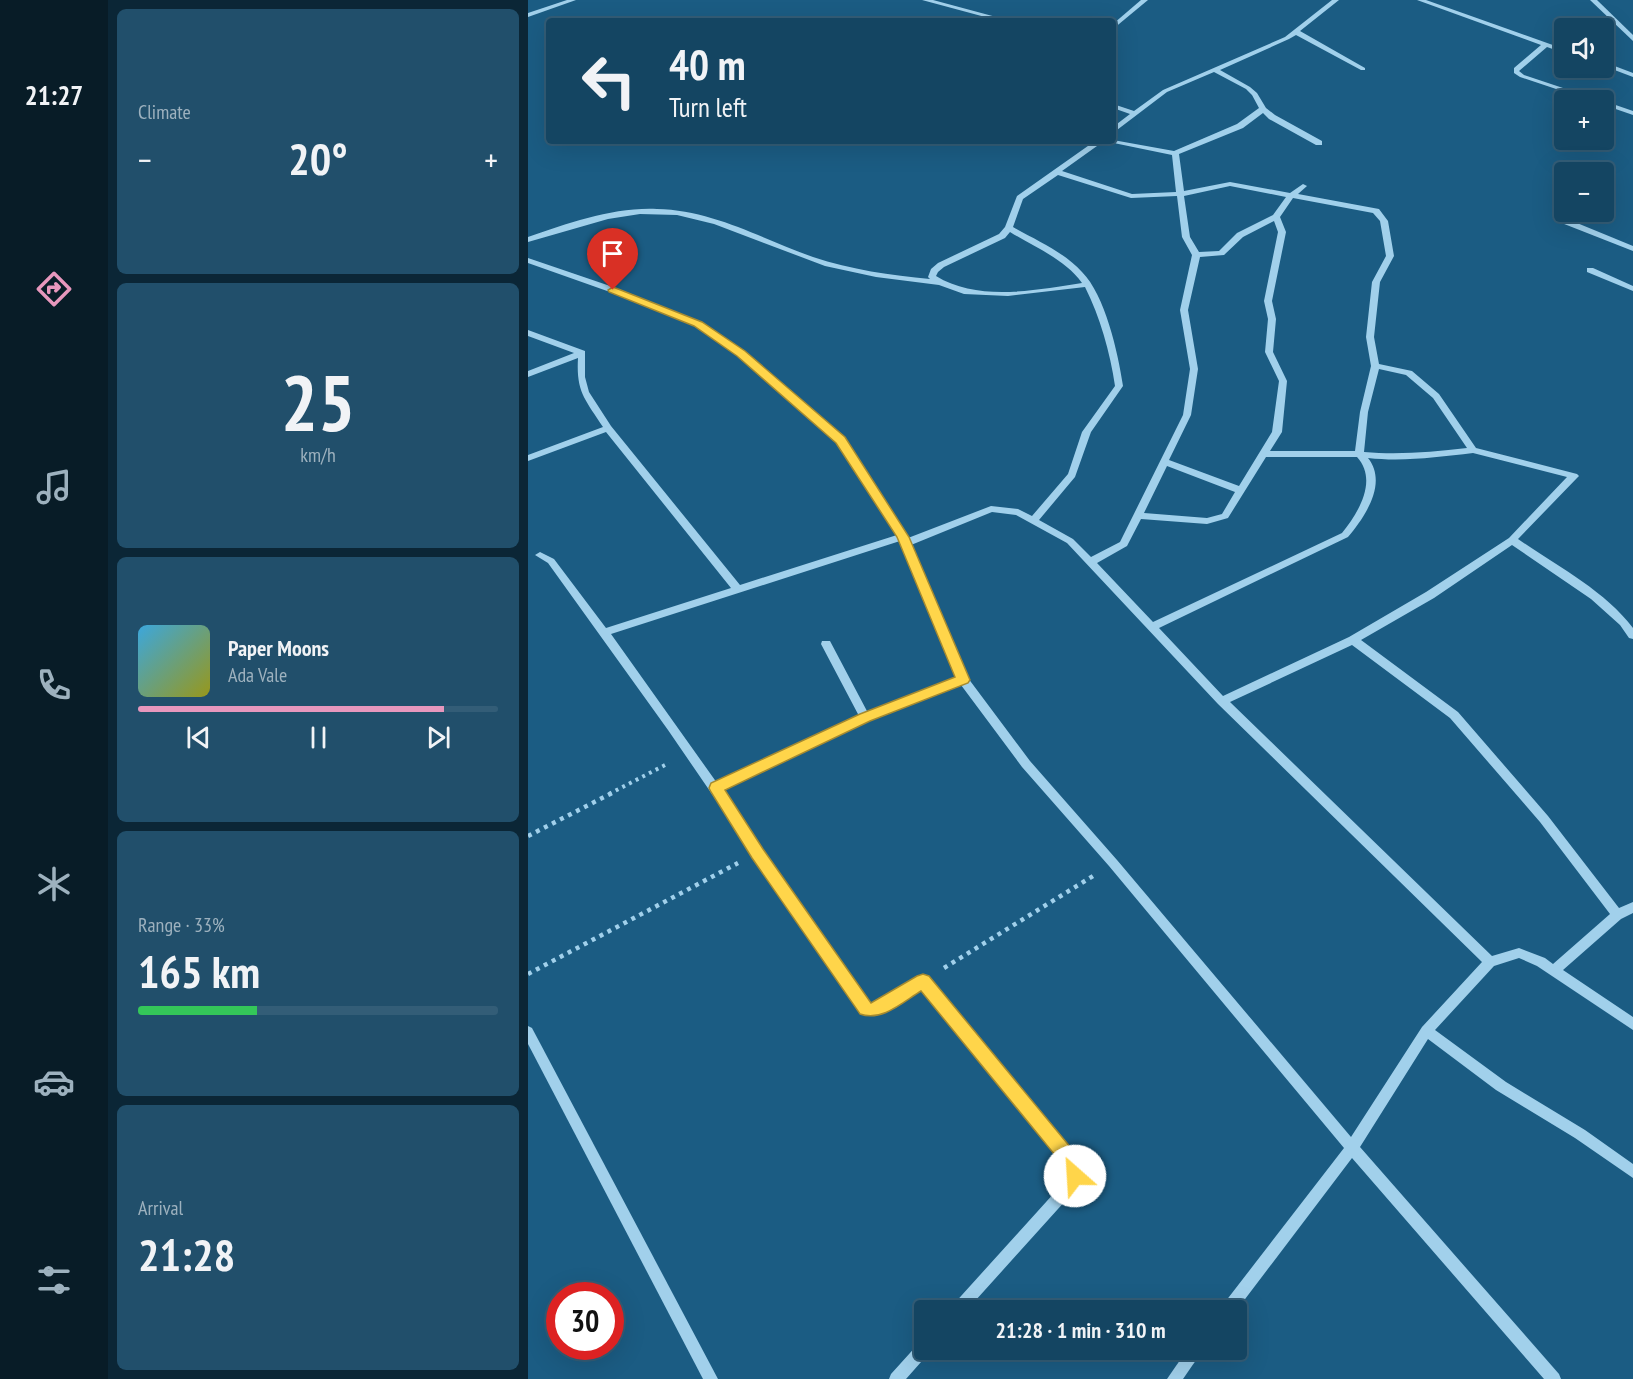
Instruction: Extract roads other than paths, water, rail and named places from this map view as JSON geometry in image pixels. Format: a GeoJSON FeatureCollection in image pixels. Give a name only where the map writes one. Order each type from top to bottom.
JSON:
{"type":"FeatureCollection","features":[{"type":"Feature","properties":{"kind":"street"},"geometry":{"type":"LineString","coordinates":[[528,15],[573,0]]}},
{"type":"Feature","properties":{"kind":"street"},"geometry":{"type":"LineString","coordinates":[[925,0],[996,18]]}},
{"type":"Feature","properties":{"kind":"street"},"geometry":{"type":"LineString","coordinates":[[1116,24],[1145,0]]}},
{"type":"Feature","properties":{"kind":"street"},"geometry":{"type":"LineString","coordinates":[[1116,129],[1165,92],[1296,32],[1336,0]]}},
{"type":"Feature","properties":{"kind":"street"},"geometry":{"type":"LineString","coordinates":[[1420,0],[1554,47]]}},
{"type":"Feature","properties":{"kind":"street"},"geometry":{"type":"LineString","coordinates":[[1593,0],[1633,39]]}},
{"type":"Feature","properties":{"kind":"street"},"geometry":{"type":"LineString","coordinates":[[1296,32],[1363,69]]}},
{"type":"Feature","properties":{"kind":"street"},"geometry":{"type":"LineString","coordinates":[[1546,44],[1516,69],[1516,72],[1565,90]]}},
{"type":"Feature","properties":{"kind":"street"},"geometry":{"type":"LineString","coordinates":[[1614,68],[1633,75]]}},
{"type":"Feature","properties":{"kind":"street"},"geometry":{"type":"LineString","coordinates":[[1214,69],[1248,88],[1263,109],[1318,143]]}},
{"type":"Feature","properties":{"kind":"street"},"geometry":{"type":"LineString","coordinates":[[1614,106],[1633,113]]}},
{"type":"Feature","properties":{"kind":"street"},"geometry":{"type":"LineString","coordinates":[[1116,107],[1136,114]]}},
{"type":"Feature","properties":{"kind":"street"},"geometry":{"type":"LineString","coordinates":[[1116,143],[1175,153],[1240,126],[1263,109]]}},
{"type":"Feature","properties":{"kind":"street"},"geometry":{"type":"LineString","coordinates":[[942,283],[932,277],[941,265],[1002,236],[1010,229],[1020,198],[1096,144]]}},
{"type":"Feature","properties":{"kind":"street"},"geometry":{"type":"LineString","coordinates":[[1091,562],[1124,544],[1187,415],[1194,369],[1184,310],[1196,255],[1186,237],[1175,153]]}},
{"type":"Feature","properties":{"kind":"street"},"geometry":{"type":"LineString","coordinates":[[1057,172],[1131,196],[1181,194],[1230,184],[1290,197],[1376,211],[1384,221],[1390,256],[1376,282],[1370,337],[1375,366],[1364,412],[1359,454]]}},
{"type":"Feature","properties":{"kind":"street"},"geometry":{"type":"LineString","coordinates":[[1196,255],[1221,253],[1240,235],[1276,217],[1290,197],[1303,186]]}},
{"type":"Feature","properties":{"kind":"street"},"geometry":{"type":"LineString","coordinates":[[528,240],[617,216],[657,211],[691,215],[742,229],[814,260],[858,270],[942,283],[956,288],[1011,295],[1089,284]]}},
{"type":"Feature","properties":{"kind":"street"},"geometry":{"type":"LineString","coordinates":[[1138,516],[1206,521],[1225,516],[1277,432],[1283,381],[1269,352],[1272,319],[1268,301],[1282,232],[1276,217]]}},
{"type":"Feature","properties":{"kind":"street"},"geometry":{"type":"LineString","coordinates":[[1567,222],[1633,249]]}},
{"type":"Feature","properties":{"kind":"street"},"geometry":{"type":"LineString","coordinates":[[1010,229],[1079,272],[1089,284],[1118,369],[1119,386],[1087,432],[1072,475],[1033,521]]}},
{"type":"Feature","properties":{"kind":"street"},"geometry":{"type":"LineString","coordinates":[[528,260],[613,290],[698,324],[741,353],[840,440],[904,540],[963,680],[1026,764],[1113,863],[1352,1148],[1554,1379]]}},
{"type":"Feature","properties":{"kind":"street"},"geometry":{"type":"LineString","coordinates":[[1590,270],[1633,289]]}},
{"type":"Feature","properties":{"kind":"street"},"geometry":{"type":"LineString","coordinates":[[528,333],[582,353]]}},
{"type":"Feature","properties":{"kind":"street"},"geometry":{"type":"LineString","coordinates":[[582,353],[581,377],[585,392],[608,428],[737,589]]}},
{"type":"Feature","properties":{"kind":"street"},"geometry":{"type":"LineString","coordinates":[[528,375],[582,353]]}},
{"type":"Feature","properties":{"kind":"street"},"geometry":{"type":"LineString","coordinates":[[1375,366],[1408,373],[1436,396],[1473,450]]}},
{"type":"Feature","properties":{"kind":"street"},"geometry":{"type":"LineString","coordinates":[[528,458],[608,428]]}},
{"type":"Feature","properties":{"kind":"street"},"geometry":{"type":"LineString","coordinates":[[1222,701],[1353,639],[1430,595],[1512,540],[1574,476],[1473,450],[1423,456],[1386,457],[1359,454],[1262,454]]}},
{"type":"Feature","properties":{"kind":"street"},"geometry":{"type":"LineString","coordinates":[[1151,627],[1345,535],[1355,525],[1366,507],[1371,471],[1367,460],[1359,454]]}},
{"type":"Feature","properties":{"kind":"street"},"geometry":{"type":"LineString","coordinates":[[1165,462],[1239,490]]}},
{"type":"Feature","properties":{"kind":"street"},"geometry":{"type":"LineString","coordinates":[[605,632],[737,589],[904,540],[991,509],[1009,510],[1070,542],[1222,701],[1490,962]]}},
{"type":"Feature","properties":{"kind":"street"},"geometry":{"type":"LineString","coordinates":[[1512,540],[1594,597],[1628,626],[1633,634]]}},
{"type":"Feature","properties":{"kind":"street"},"geometry":{"type":"LineString","coordinates":[[540,555],[550,561],[605,632],[716,788],[866,1009],[881,1007],[923,981],[1070,1160],[1075,1169],[1071,1184],[967,1300]]}},
{"type":"Feature","properties":{"kind":"street"},"geometry":{"type":"LineString","coordinates":[[1353,639],[1454,715],[1544,819],[1617,915]]}},
{"type":"Feature","properties":{"kind":"street"},"geometry":{"type":"LineString","coordinates":[[826,644],[865,718]]}},
{"type":"Feature","properties":{"kind":"street"},"geometry":{"type":"LineString","coordinates":[[716,788],[865,718],[963,680]]}},
{"type":"Feature","properties":{"kind":"street"},"geometry":{"type":"LineString","coordinates":[[1555,970],[1617,915],[1633,907]]}},
{"type":"Feature","properties":{"kind":"street"},"geometry":{"type":"LineString","coordinates":[[1235,1300],[1352,1148],[1426,1031],[1490,962],[1519,953],[1555,970],[1633,1024]]}},
{"type":"Feature","properties":{"kind":"street"},"geometry":{"type":"LineString","coordinates":[[1426,1031],[1495,1082],[1580,1134],[1633,1172]]}},
{"type":"Feature","properties":{"kind":"street"},"geometry":{"type":"LineString","coordinates":[[528,1032],[711,1379]]}},
{"type":"Feature","properties":{"kind":"street"},"geometry":{"type":"LineString","coordinates":[[896,1379],[914,1359]]}},
{"type":"Feature","properties":{"kind":"street"},"geometry":{"type":"LineString","coordinates":[[1174,1379],[1189,1360]]}}]}
